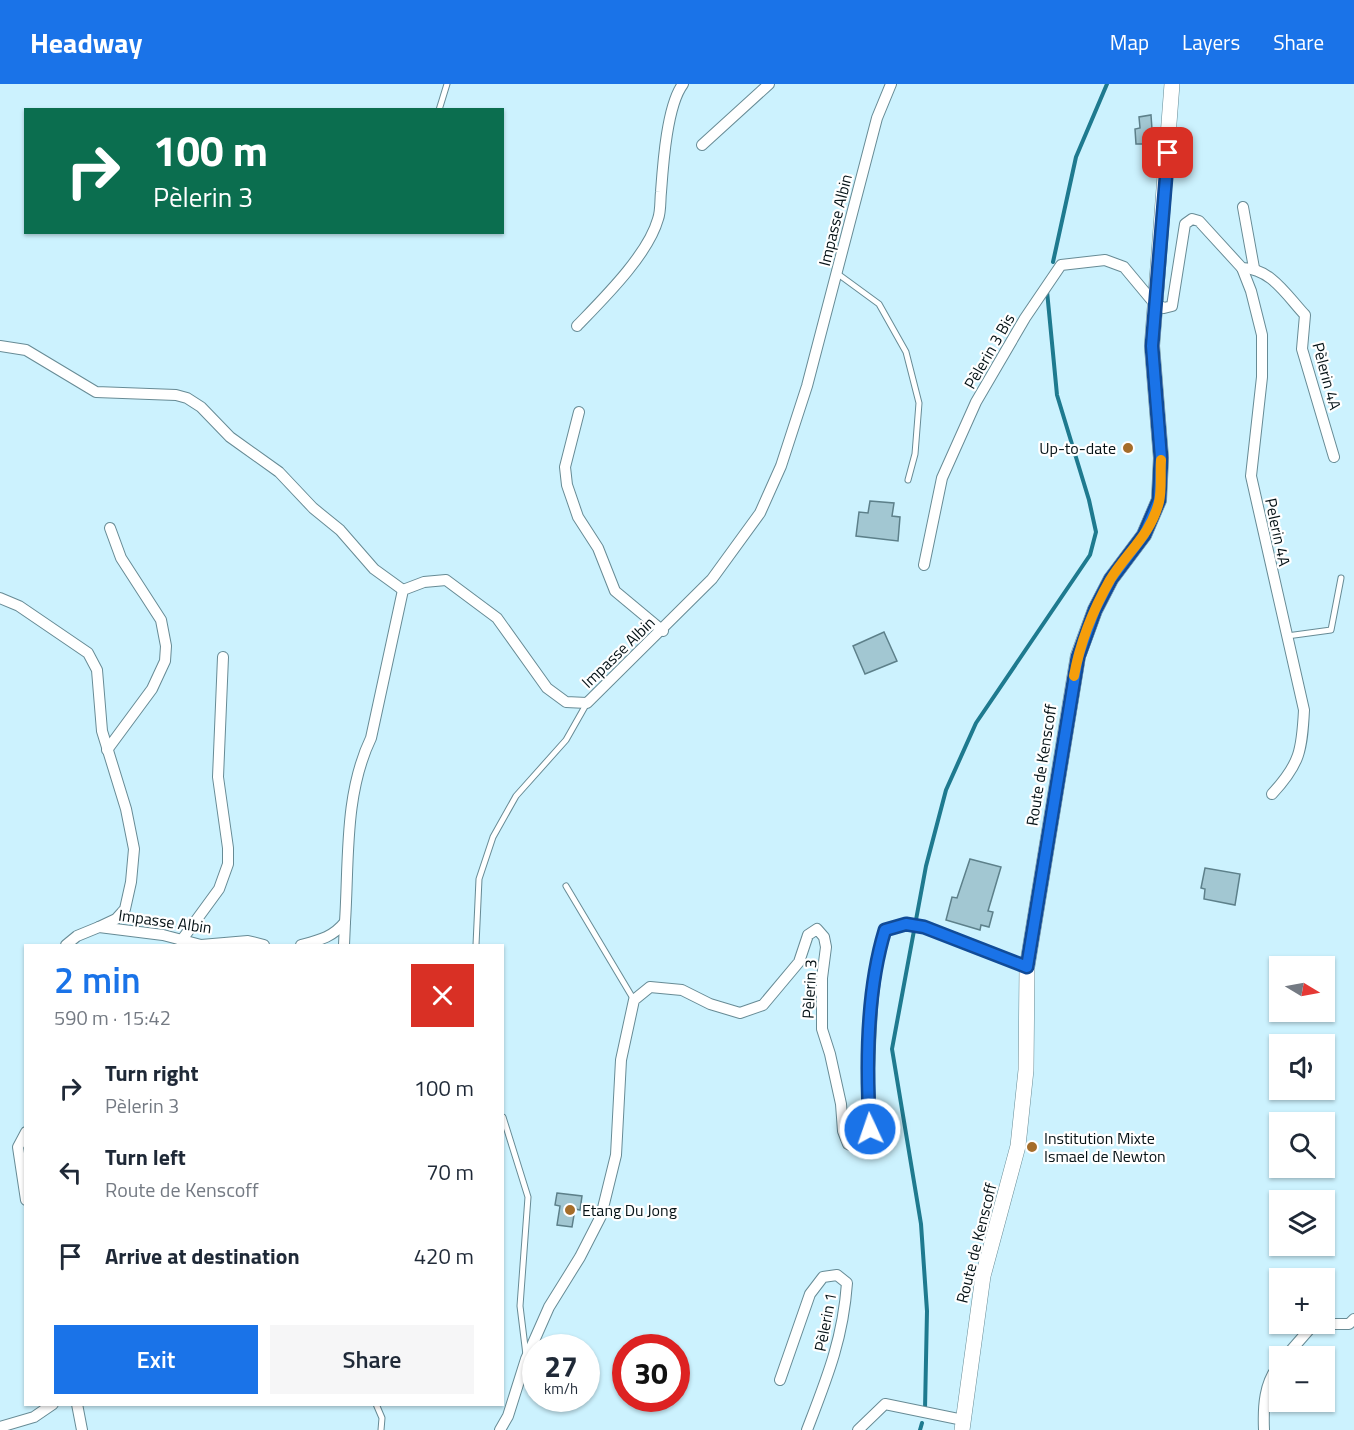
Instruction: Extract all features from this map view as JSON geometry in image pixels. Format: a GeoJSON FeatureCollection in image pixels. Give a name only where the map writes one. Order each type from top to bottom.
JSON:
{"type":"FeatureCollection","features":[{"type":"Feature","properties":{"kind":"main road","name":"Route de Kenscoff"},"geometry":{"type":"LineString","coordinates":[[963,1425],[983,1276],[1018,1146],[1026,1070],[1027,967],[1078,657],[1095,610],[1111,579],[1144,535],[1159,500],[1161,458],[1152,346],[1173,84]]}},
{"type":"Feature","properties":{"kind":"street"},"geometry":{"type":"LineString","coordinates":[[577,326],[611,290],[644,247],[658,219],[663,164],[675,94],[683,84]]}},
{"type":"Feature","properties":{"kind":"street"},"geometry":{"type":"LineString","coordinates":[[702,145],[769,84]]}},
{"type":"Feature","properties":{"kind":"street"},"geometry":{"type":"LineString","coordinates":[[881,84],[889,89]]}},
{"type":"Feature","properties":{"kind":"street","name":"Impasse Albin"},"geometry":{"type":"LineString","coordinates":[[403,590],[424,582],[446,580],[497,618],[547,688],[567,702],[587,703],[663,630],[712,579],[760,513],[781,466],[807,386],[820,330],[838,274],[877,118],[889,89]]}},
{"type":"Feature","properties":{"kind":"street"},"geometry":{"type":"LineString","coordinates":[[1154,303],[1164,308],[1172,306],[1185,224],[1188,220],[1199,221],[1242,268],[1254,268],[1243,207]]}},
{"type":"Feature","properties":{"kind":"street","name":"Pèlerin 3 Bis"},"geometry":{"type":"LineString","coordinates":[[924,565],[942,477],[976,402],[1025,318],[1060,265],[1105,260],[1124,267],[1154,303]]}},
{"type":"Feature","properties":{"kind":"street","name":"Pelerin 4A"},"geometry":{"type":"LineString","coordinates":[[1242,268],[1251,291],[1262,335],[1262,377],[1251,476],[1304,710],[1302,748],[1288,777],[1272,794]]}},
{"type":"Feature","properties":{"kind":"street","name":"Pèlerin 4A"},"geometry":{"type":"LineString","coordinates":[[1254,268],[1270,278],[1305,315],[1302,349],[1334,457]]}},
{"type":"Feature","properties":{"kind":"street"},"geometry":{"type":"LineString","coordinates":[[0,346],[26,350],[96,392],[176,395],[187,398],[201,408],[230,437],[279,471],[313,508],[340,530],[374,569],[403,590],[371,738],[362,758],[355,787],[345,944]]}},
{"type":"Feature","properties":{"kind":"street"},"geometry":{"type":"LineString","coordinates":[[579,412],[565,467],[567,485],[578,517],[598,548],[615,591],[663,630]]}},
{"type":"Feature","properties":{"kind":"street"},"geometry":{"type":"LineString","coordinates":[[107,750],[152,689],[165,661],[166,646],[160,620],[121,558],[110,528]]}},
{"type":"Feature","properties":{"kind":"street"},"geometry":{"type":"LineString","coordinates":[[0,598],[19,606],[88,653],[97,670],[102,731],[126,809],[134,849],[131,882],[125,909],[116,919],[99,927]]}},
{"type":"Feature","properties":{"kind":"street"},"geometry":{"type":"LineString","coordinates":[[181,941],[219,889],[228,864],[228,848],[218,777],[223,657]]}},
{"type":"Feature","properties":{"kind":"street"},"geometry":{"type":"LineString","coordinates":[[306,944],[336,933],[345,922]]}},
{"type":"Feature","properties":{"kind":"street","name":"Pèlerin 3"},"geometry":{"type":"LineString","coordinates":[[634,1000],[650,987],[682,990],[710,1004],[740,1013],[764,1005],[799,962],[808,935],[817,929],[824,937],[826,947],[822,978],[822,1029],[841,1104],[843,1131],[848,1144],[854,1147],[862,1142],[870,1129],[868,1097],[871,1022],[878,956],[885,930],[906,924],[924,927],[1027,967]]}},
{"type":"Feature","properties":{"kind":"street","name":"Impasse Albin"},"geometry":{"type":"LineString","coordinates":[[67,944],[77,936],[99,927],[163,935],[196,944]]}},
{"type":"Feature","properties":{"kind":"street","name":"Impasse Albin"},"geometry":{"type":"LineString","coordinates":[[213,944],[248,941],[260,944]]}},
{"type":"Feature","properties":{"kind":"street"},"geometry":{"type":"LineString","coordinates":[[537,1334],[549,1307],[580,1257],[601,1216],[616,1155],[621,1060],[634,1000]]}},
{"type":"Feature","properties":{"kind":"street"},"geometry":{"type":"LineString","coordinates":[[24,1136],[18,1147],[24,1187]]}},
{"type":"Feature","properties":{"kind":"street","name":"Pèlerin 1"},"geometry":{"type":"LineString","coordinates":[[780,1380],[810,1294],[823,1277],[837,1275],[847,1283],[837,1351],[807,1430]]}},
{"type":"Feature","properties":{"kind":"street"},"geometry":{"type":"LineString","coordinates":[[1295,1346],[1314,1324],[1349,1324],[1354,1319]]}},
{"type":"Feature","properties":{"kind":"street"},"geometry":{"type":"LineString","coordinates":[[500,1430],[508,1416],[522,1372]]}},
{"type":"Feature","properties":{"kind":"street"},"geometry":{"type":"LineString","coordinates":[[1264,1430],[1263,1404],[1269,1384]]}},
{"type":"Feature","properties":{"kind":"street"},"geometry":{"type":"LineString","coordinates":[[858,1430],[885,1404],[963,1425]]}},
{"type":"Feature","properties":{"kind":"street"},"geometry":{"type":"LineString","coordinates":[[0,1427],[34,1417],[50,1406]]}},
{"type":"Feature","properties":{"kind":"street"},"geometry":{"type":"LineString","coordinates":[[77,1406],[82,1430]]}},
{"type":"Feature","properties":{"kind":"lane"},"geometry":{"type":"LineString","coordinates":[[440,108],[447,84]]}},
{"type":"Feature","properties":{"kind":"lane"},"geometry":{"type":"LineString","coordinates":[[838,274],[879,304],[906,352],[919,403],[915,454],[908,480]]}},
{"type":"Feature","properties":{"kind":"lane"},"geometry":{"type":"LineString","coordinates":[[1287,636],[1331,630],[1341,578]]}},
{"type":"Feature","properties":{"kind":"lane"},"geometry":{"type":"LineString","coordinates":[[476,944],[479,879],[492,837],[516,796],[566,740],[587,703]]}},
{"type":"Feature","properties":{"kind":"lane"},"geometry":{"type":"LineString","coordinates":[[566,886],[634,1000]]}},
{"type":"Feature","properties":{"kind":"lane"},"geometry":{"type":"LineString","coordinates":[[504,1120],[528,1197],[520,1306],[523,1334]]}},
{"type":"Feature","properties":{"kind":"lane"},"geometry":{"type":"LineString","coordinates":[[377,1406],[382,1418],[381,1430]]}},
{"type":"Feature","properties":{"kind":"building"},"geometry":{"type":"Polygon","coordinates":[[[1151,115],[1153,144],[1136,144],[1135,129],[1140,128],[1139,117],[1151,115]]]}},
{"type":"Feature","properties":{"kind":"building"},"geometry":{"type":"Polygon","coordinates":[[[870,501],[894,503],[892,516],[900,517],[898,541],[856,536],[859,512],[868,513],[870,501]]]}},
{"type":"Feature","properties":{"kind":"building"},"geometry":{"type":"Polygon","coordinates":[[[884,632],[897,661],[865,674],[853,646],[884,632]]]}},
{"type":"Feature","properties":{"kind":"building"},"geometry":{"type":"Polygon","coordinates":[[[970,859],[1001,867],[988,911],[993,912],[989,927],[981,925],[980,930],[946,920],[952,897],[957,898],[970,859]]]}},
{"type":"Feature","properties":{"kind":"building"},"geometry":{"type":"Polygon","coordinates":[[[1205,868],[1240,874],[1235,905],[1204,899],[1205,889],[1201,888],[1205,868]]]}},
{"type":"Feature","properties":{"kind":"building"},"geometry":{"type":"Polygon","coordinates":[[[557,1193],[582,1196],[580,1210],[575,1209],[572,1227],[557,1225],[560,1206],[555,1205],[557,1193]]]}},
{"type":"Feature","properties":{"kind":"waterway"},"geometry":{"type":"LineString","coordinates":[[1053,262],[1076,157],[1107,84]]}},
{"type":"Feature","properties":{"kind":"waterway"},"geometry":{"type":"LineString","coordinates":[[925,1409],[927,1311],[921,1224],[892,1049],[926,866],[946,790],[976,723],[1090,555],[1096,532],[1089,500],[1057,395],[1047,291]]}},
{"type":"Feature","properties":{"kind":"waterway"},"geometry":{"type":"LineString","coordinates":[[920,1430],[922,1423]]}},
{"type":"Feature","properties":{"kind":"slow traffic"},"geometry":{"type":"LineString","coordinates":[[1074,676],[1078,657],[1095,610],[1111,579],[1128,558],[1151,522],[1159,500],[1161,460]]}},
{"type":"Feature","properties":{"kind":"place","name":"Up-to-date"},"geometry":{"type":"Point","coordinates":[1128,448]}},
{"type":"Feature","properties":{"kind":"place","name":"Institution Mixte Ismael de Newton"},"geometry":{"type":"Point","coordinates":[1032,1147]}},
{"type":"Feature","properties":{"kind":"place","name":"Etang Du Jong"},"geometry":{"type":"Point","coordinates":[570,1210]}},
{"type":"Feature","properties":{"kind":"route"},"geometry":{"type":"LineString","coordinates":[[870,1129],[868,1097],[871,1022],[878,956],[885,930],[906,924],[924,927],[1027,967],[1068,706],[1078,657],[1095,610],[1111,579],[1144,535],[1159,500],[1161,458],[1152,346],[1168,153]]}}]}
